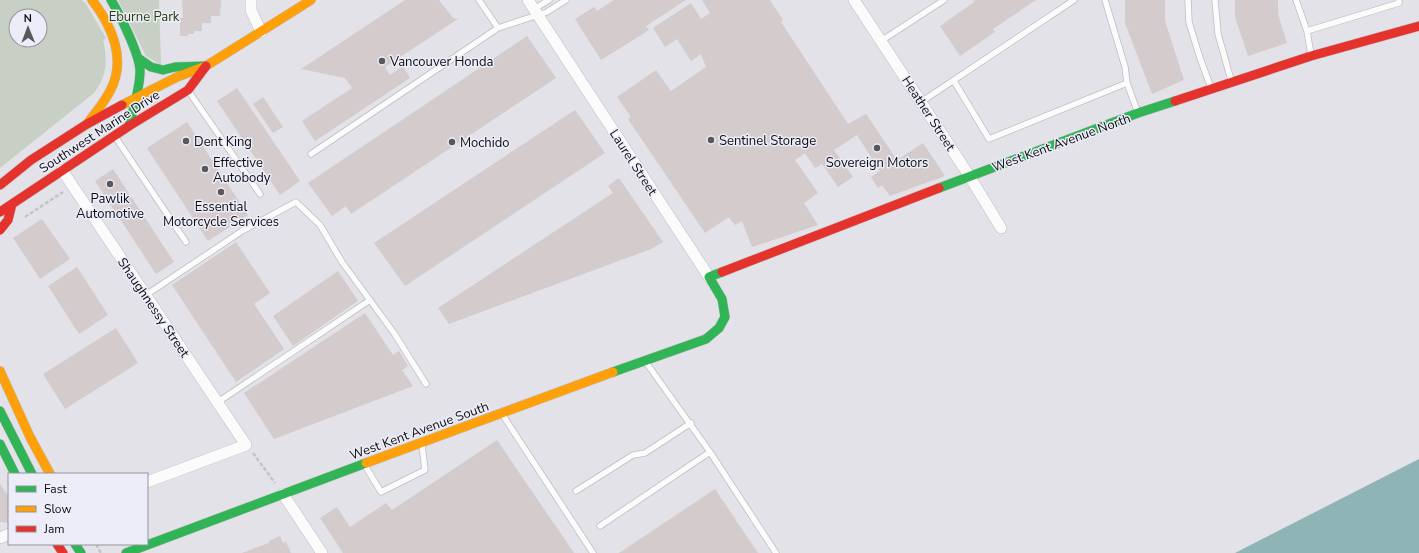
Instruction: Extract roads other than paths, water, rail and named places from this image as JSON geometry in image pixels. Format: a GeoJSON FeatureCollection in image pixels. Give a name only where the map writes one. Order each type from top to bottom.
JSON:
{"type":"FeatureCollection","features":[{"type":"Feature","properties":{"kind":"main road"},"geometry":{"type":"LineString","coordinates":[[87,124],[110,92],[115,80],[118,66],[116,45],[107,20],[92,0]]}},
{"type":"Feature","properties":{"kind":"main road"},"geometry":{"type":"LineString","coordinates":[[111,0],[118,12],[138,58],[140,71],[129,126]]}},
{"type":"Feature","properties":{"kind":"main road","name":"Southwest Marine Drive"},"geometry":{"type":"LineString","coordinates":[[0,185],[31,160],[87,124],[136,97],[177,77],[206,66],[310,0]]}},
{"type":"Feature","properties":{"kind":"main road","name":"West Kent Avenue North"},"geometry":{"type":"LineString","coordinates":[[709,277],[1138,113],[1311,56],[1419,26]]}},
{"type":"Feature","properties":{"kind":"main road"},"geometry":{"type":"LineString","coordinates":[[138,58],[151,67],[163,70],[175,67],[206,66]]}},
{"type":"Feature","properties":{"kind":"main road","name":"Southwest Marine Drive"},"geometry":{"type":"LineString","coordinates":[[0,212],[129,126],[188,90],[206,66]]}},
{"type":"Feature","properties":{"kind":"main road"},"geometry":{"type":"LineString","coordinates":[[0,230],[8,220],[12,204]]}},
{"type":"Feature","properties":{"kind":"main road","name":"Laurel Street"},"geometry":{"type":"LineString","coordinates":[[709,277],[718,292],[724,307],[725,317],[720,328]]}},
{"type":"Feature","properties":{"kind":"main road","name":"West Kent Avenue South"},"geometry":{"type":"LineString","coordinates":[[148,545],[645,360],[706,339],[720,328]]}},
{"type":"Feature","properties":{"kind":"main road"},"geometry":{"type":"LineString","coordinates":[[0,371],[30,437],[49,473]]}},
{"type":"Feature","properties":{"kind":"main road"},"geometry":{"type":"LineString","coordinates":[[0,411],[31,473]]}},
{"type":"Feature","properties":{"kind":"main road"},"geometry":{"type":"LineString","coordinates":[[0,444],[14,473]]}},
{"type":"Feature","properties":{"kind":"main road","name":"West Kent Avenue South"},"geometry":{"type":"LineString","coordinates":[[126,553],[147,545]]}},
{"type":"Feature","properties":{"kind":"street"},"geometry":{"type":"LineString","coordinates":[[251,0],[251,10],[261,32]]}},
{"type":"Feature","properties":{"kind":"street","name":"Heather Street"},"geometry":{"type":"LineString","coordinates":[[854,0],[970,176],[1001,228]]}},
{"type":"Feature","properties":{"kind":"street","name":"Laurel Street"},"geometry":{"type":"LineString","coordinates":[[533,8],[709,277]]}},
{"type":"Feature","properties":{"kind":"street","name":"Shaughnessy Street"},"geometry":{"type":"LineString","coordinates":[[62,170],[246,445],[148,482]]}},
{"type":"Feature","properties":{"kind":"street"},"geometry":{"type":"LineString","coordinates":[[283,494],[322,553]]}},
{"type":"Feature","properties":{"kind":"lane"},"geometry":{"type":"LineString","coordinates":[[479,0],[498,28]]}},
{"type":"Feature","properties":{"kind":"lane"},"geometry":{"type":"LineString","coordinates":[[310,154],[498,28],[549,0]]}},
{"type":"Feature","properties":{"kind":"lane"},"geometry":{"type":"LineString","coordinates":[[533,8],[547,12],[566,0]]}},
{"type":"Feature","properties":{"kind":"lane"},"geometry":{"type":"LineString","coordinates":[[881,41],[944,0]]}},
{"type":"Feature","properties":{"kind":"lane"},"geometry":{"type":"LineString","coordinates":[[921,102],[1074,0]]}},
{"type":"Feature","properties":{"kind":"lane"},"geometry":{"type":"LineString","coordinates":[[1105,0],[1125,67],[1127,83],[1138,113]]}},
{"type":"Feature","properties":{"kind":"lane"},"geometry":{"type":"LineString","coordinates":[[1188,0],[1189,22],[1198,55],[1212,89]]}},
{"type":"Feature","properties":{"kind":"lane"},"geometry":{"type":"LineString","coordinates":[[1215,0],[1218,34],[1232,83]]}},
{"type":"Feature","properties":{"kind":"lane"},"geometry":{"type":"LineString","coordinates":[[1296,0],[1307,32],[1311,56]]}},
{"type":"Feature","properties":{"kind":"lane"},"geometry":{"type":"LineString","coordinates":[[1307,32],[1399,3],[1399,0]]}},
{"type":"Feature","properties":{"kind":"lane"},"geometry":{"type":"LineString","coordinates":[[954,81],[989,139],[1127,83]]}},
{"type":"Feature","properties":{"kind":"lane"},"geometry":{"type":"LineString","coordinates":[[188,90],[260,194]]}},
{"type":"Feature","properties":{"kind":"lane"},"geometry":{"type":"LineString","coordinates":[[114,136],[186,242]]}},
{"type":"Feature","properties":{"kind":"lane"},"geometry":{"type":"LineString","coordinates":[[146,295],[242,231],[296,202],[320,225],[342,262],[394,333],[426,384]]}},
{"type":"Feature","properties":{"kind":"lane"},"geometry":{"type":"LineString","coordinates":[[218,402],[370,300]]}},
{"type":"Feature","properties":{"kind":"lane"},"geometry":{"type":"LineString","coordinates":[[645,360],[691,423],[776,553]]}},
{"type":"Feature","properties":{"kind":"lane"},"geometry":{"type":"LineString","coordinates":[[502,413],[593,553]]}},
{"type":"Feature","properties":{"kind":"lane"},"geometry":{"type":"LineString","coordinates":[[576,491],[633,455],[645,453],[691,423]]}},
{"type":"Feature","properties":{"kind":"lane"},"geometry":{"type":"LineString","coordinates":[[363,464],[381,492],[425,470],[422,443]]}},
{"type":"Feature","properties":{"kind":"lane"},"geometry":{"type":"LineString","coordinates":[[600,526],[710,452]]}},
{"type":"Feature","properties":{"kind":"water"},"geometry":{"type":"Polygon","coordinates":[[[1419,459],[1419,553],[1235,553],[1419,459]]]}},
{"type":"Feature","properties":{"kind":"place","name":"Vancouver Honda"},"geometry":{"type":"Point","coordinates":[382,61]}},
{"type":"Feature","properties":{"kind":"place","name":"Sentinel Storage"},"geometry":{"type":"Point","coordinates":[711,140]}},
{"type":"Feature","properties":{"kind":"place","name":"Dent King"},"geometry":{"type":"Point","coordinates":[186,141]}},
{"type":"Feature","properties":{"kind":"place","name":"Mochido"},"geometry":{"type":"Point","coordinates":[452,142]}},
{"type":"Feature","properties":{"kind":"place","name":"Sovereign Motors"},"geometry":{"type":"Point","coordinates":[877,148]}},
{"type":"Feature","properties":{"kind":"place","name":"Effective Autobody"},"geometry":{"type":"Point","coordinates":[205,169]}},
{"type":"Feature","properties":{"kind":"place","name":"Pawlik Automotive"},"geometry":{"type":"Point","coordinates":[110,184]}},
{"type":"Feature","properties":{"kind":"place","name":"Essential Motorcycle Services"},"geometry":{"type":"Point","coordinates":[221,192]}},
{"type":"Feature","properties":{"kind":"park label","name":"Eburne Park"},"geometry":{"type":"Point","coordinates":[144,16]}}]}
